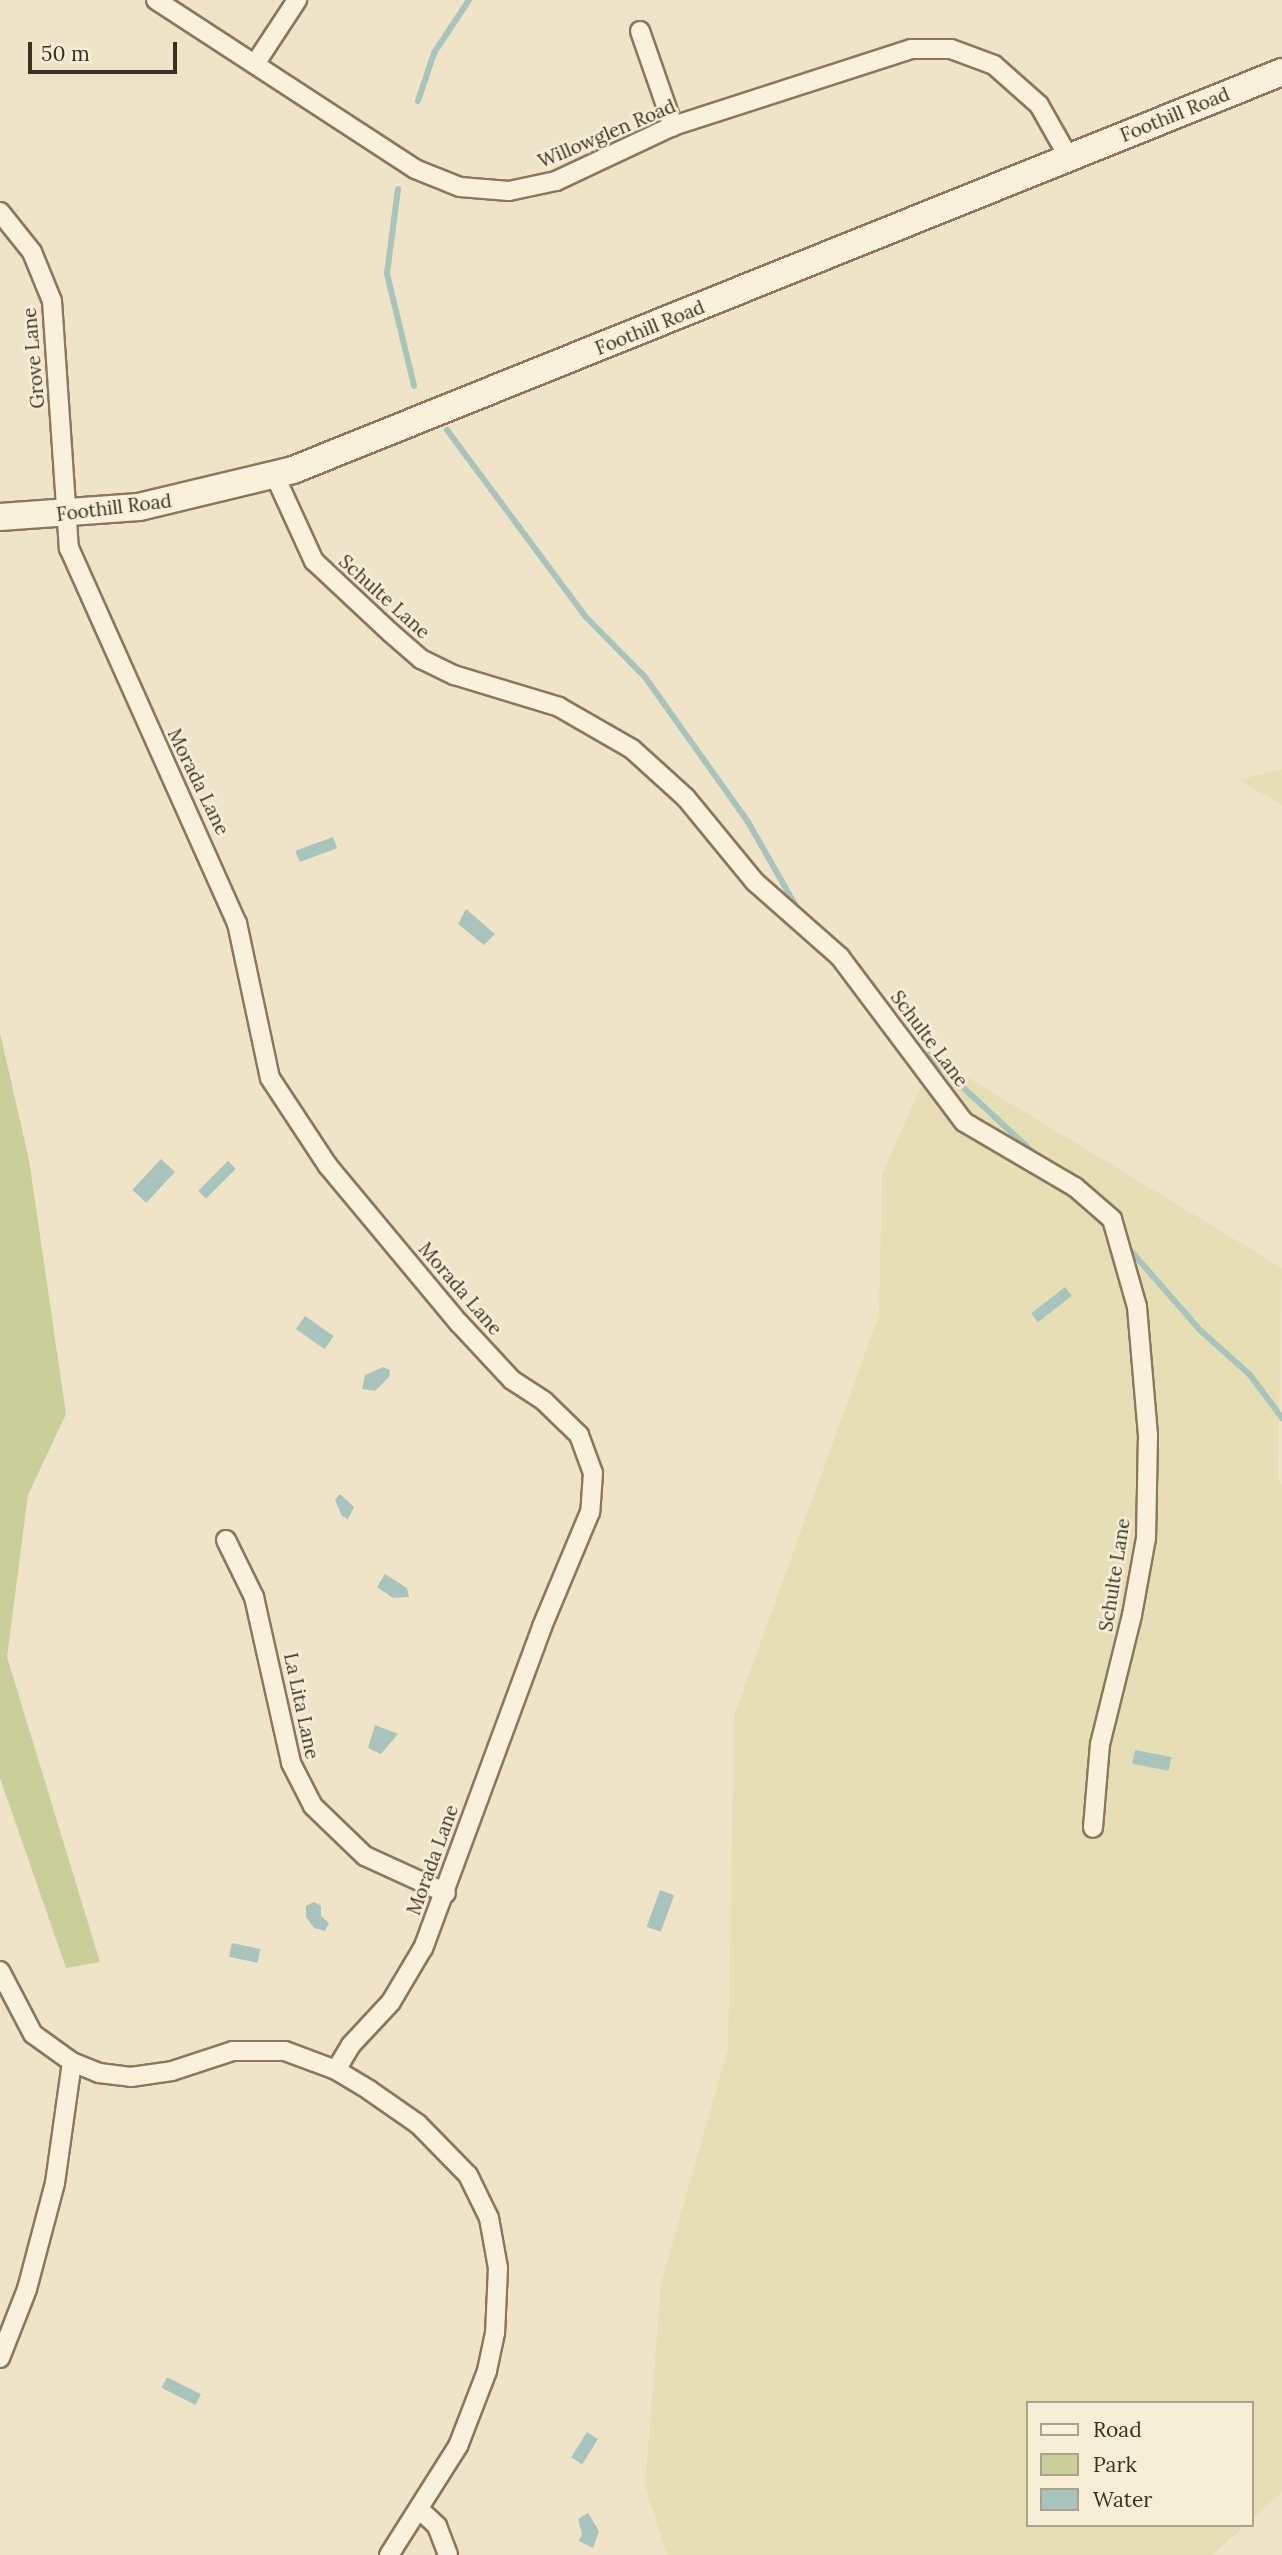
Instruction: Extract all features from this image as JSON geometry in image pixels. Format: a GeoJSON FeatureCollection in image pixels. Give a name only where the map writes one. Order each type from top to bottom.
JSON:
{"type":"FeatureCollection","features":[{"type":"Feature","properties":{"kind":"main road","name":"Foothill Road"},"geometry":{"type":"LineString","coordinates":[[0,517],[63,515],[168,502],[275,476],[425,420],[1282,72]]}},
{"type":"Feature","properties":{"kind":"street","name":"Willowglen Road"},"geometry":{"type":"LineString","coordinates":[[156,0],[415,169],[484,190],[556,181],[673,126],[911,49],[951,49],[994,65],[1027,92],[1069,158]]}},
{"type":"Feature","properties":{"kind":"street"},"geometry":{"type":"LineString","coordinates":[[254,65],[297,0]]}},
{"type":"Feature","properties":{"kind":"street"},"geometry":{"type":"LineString","coordinates":[[640,31],[673,126]]}},
{"type":"Feature","properties":{"kind":"street","name":"Grove Lane"},"geometry":{"type":"LineString","coordinates":[[0,212],[32,252],[52,301],[63,515]]}},
{"type":"Feature","properties":{"kind":"street","name":"Schulte Lane"},"geometry":{"type":"LineString","coordinates":[[275,476],[314,561],[390,633],[421,659],[454,675],[559,707],[632,750],[686,799],[755,882],[841,957],[964,1122],[1075,1187],[1112,1219],[1137,1307],[1148,1434],[1146,1538],[1132,1615],[1100,1744],[1093,1828]]}},
{"type":"Feature","properties":{"kind":"street","name":"Morada Lane"},"geometry":{"type":"LineString","coordinates":[[63,515],[69,548],[237,923],[270,1078],[328,1166],[458,1323],[512,1380],[565,1419],[588,1453],[594,1493],[590,1513],[514,1701],[446,1893],[408,1978],[351,2045],[336,2070]]}},
{"type":"Feature","properties":{"kind":"street","name":"La Lita Lane"},"geometry":{"type":"LineString","coordinates":[[226,1540],[254,1597],[291,1763],[313,1807],[365,1856],[446,1893]]}},
{"type":"Feature","properties":{"kind":"street"},"geometry":{"type":"LineString","coordinates":[[0,1972],[33,2034],[72,2062],[100,2074],[131,2077],[173,2071],[233,2051],[272,2050],[336,2070],[418,2124],[454,2156],[481,2196],[495,2241],[497,2307],[487,2371],[458,2446],[389,2555]]}},
{"type":"Feature","properties":{"kind":"street"},"geometry":{"type":"LineString","coordinates":[[0,2358],[27,2289],[55,2183],[72,2062]]}},
{"type":"Feature","properties":{"kind":"street"},"geometry":{"type":"LineString","coordinates":[[419,2509],[437,2526],[448,2555]]}},
{"type":"Feature","properties":{"kind":"shaded area"},"geometry":{"type":"Polygon","coordinates":[[[1282,769],[1282,805],[1239,780],[1282,769]]]}},
{"type":"Feature","properties":{"kind":"shaded area"},"geometry":{"type":"Polygon","coordinates":[[[934,1057],[1282,1268],[1278,1478],[1282,1485],[1282,2492],[1254,2517],[1254,2401],[1026,2401],[1026,2527],[1243,2527],[1213,2555],[667,2555],[645,2486],[661,2284],[728,2049],[734,1716],[879,1315],[882,1174],[934,1057]]]}},
{"type":"Feature","properties":{"kind":"green space"},"geometry":{"type":"Polygon","coordinates":[[[0,1033],[29,1160],[66,1414],[28,1495],[7,1657],[100,1962],[66,1968],[0,1778],[0,1033]]]}},
{"type":"Feature","properties":{"kind":"water"},"geometry":{"type":"Polygon","coordinates":[[[333,837],[337,848],[300,862],[295,851],[333,837]]]}},
{"type":"Feature","properties":{"kind":"water"},"geometry":{"type":"Polygon","coordinates":[[[466,909],[495,934],[484,945],[458,924],[466,909]]]}},
{"type":"Feature","properties":{"kind":"water"},"geometry":{"type":"Polygon","coordinates":[[[161,1159],[175,1172],[146,1203],[132,1190],[161,1159]]]}},
{"type":"Feature","properties":{"kind":"water"},"geometry":{"type":"Polygon","coordinates":[[[228,1161],[236,1169],[206,1198],[198,1191],[228,1161]]]}},
{"type":"Feature","properties":{"kind":"water"},"geometry":{"type":"Polygon","coordinates":[[[1065,1287],[1072,1296],[1038,1322],[1031,1313],[1065,1287]]]}},
{"type":"Feature","properties":{"kind":"water"},"geometry":{"type":"Polygon","coordinates":[[[305,1316],[334,1336],[324,1349],[296,1329],[305,1316]]]}},
{"type":"Feature","properties":{"kind":"water"},"geometry":{"type":"Polygon","coordinates":[[[383,1367],[390,1370],[389,1377],[375,1391],[362,1389],[365,1375],[383,1367]]]}},
{"type":"Feature","properties":{"kind":"water"},"geometry":{"type":"Polygon","coordinates":[[[340,1494],[354,1507],[348,1519],[342,1516],[335,1500],[340,1494]]]}},
{"type":"Feature","properties":{"kind":"water"},"geometry":{"type":"Polygon","coordinates":[[[385,1574],[407,1588],[409,1597],[393,1598],[377,1587],[385,1574]]]}},
{"type":"Feature","properties":{"kind":"water"},"geometry":{"type":"Polygon","coordinates":[[[375,1725],[398,1734],[381,1754],[368,1748],[375,1725]]]}},
{"type":"Feature","properties":{"kind":"water"},"geometry":{"type":"Polygon","coordinates":[[[1135,1750],[1171,1757],[1169,1771],[1132,1764],[1135,1750]]]}},
{"type":"Feature","properties":{"kind":"water"},"geometry":{"type":"Polygon","coordinates":[[[660,1890],[674,1895],[661,1932],[647,1927],[660,1890]]]}},
{"type":"Feature","properties":{"kind":"water"},"geometry":{"type":"Polygon","coordinates":[[[314,1902],[321,1906],[321,1916],[329,1923],[325,1931],[314,1928],[306,1917],[306,1906],[314,1902]]]}},
{"type":"Feature","properties":{"kind":"water"},"geometry":{"type":"Polygon","coordinates":[[[232,1943],[260,1949],[257,1963],[229,1957],[232,1943]]]}},
{"type":"Feature","properties":{"kind":"water"},"geometry":{"type":"Polygon","coordinates":[[[167,2377],[201,2394],[195,2405],[162,2388],[167,2377]]]}},
{"type":"Feature","properties":{"kind":"water"},"geometry":{"type":"Polygon","coordinates":[[[587,2432],[598,2439],[582,2464],[571,2457],[587,2432]]]}},
{"type":"Feature","properties":{"kind":"water"},"geometry":{"type":"Polygon","coordinates":[[[588,2513],[599,2531],[593,2548],[579,2541],[582,2534],[578,2519],[588,2513]]]}},
{"type":"Feature","properties":{"kind":"waterway"},"geometry":{"type":"LineString","coordinates":[[418,101],[434,53],[469,0]]}},
{"type":"Feature","properties":{"kind":"waterway"},"geometry":{"type":"LineString","coordinates":[[398,189],[387,274],[414,386]]}},
{"type":"Feature","properties":{"kind":"waterway"},"geometry":{"type":"LineString","coordinates":[[447,430],[585,616],[645,677],[748,822],[800,913]]}},
{"type":"Feature","properties":{"kind":"waterway"},"geometry":{"type":"LineString","coordinates":[[928,1055],[1038,1157]]}},
{"type":"Feature","properties":{"kind":"waterway"},"geometry":{"type":"LineString","coordinates":[[1131,1251],[1200,1330],[1250,1375],[1282,1418]]}}]}
